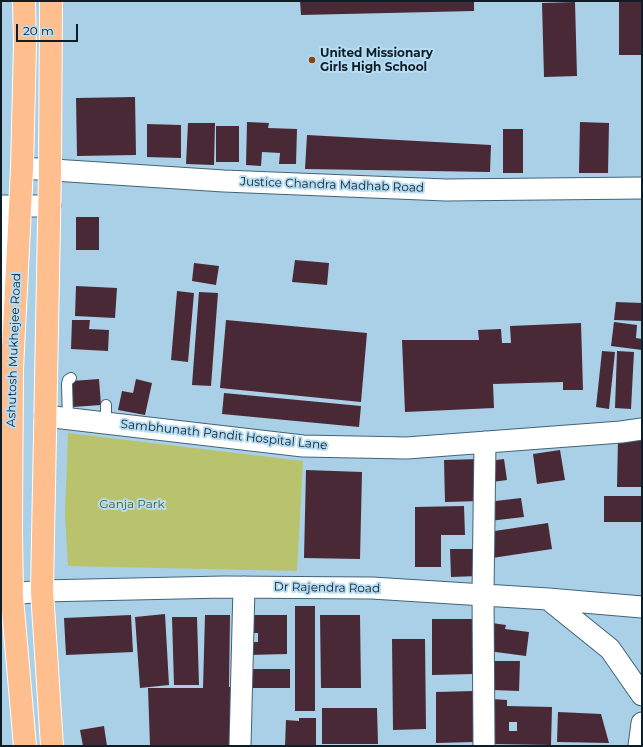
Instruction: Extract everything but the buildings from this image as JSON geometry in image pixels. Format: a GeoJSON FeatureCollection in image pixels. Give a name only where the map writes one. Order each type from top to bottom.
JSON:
{"type":"FeatureCollection","features":[{"type":"Feature","properties":{"kind":"main road","name":"Ashutosh Mukhejee Road"},"geometry":{"type":"LineString","coordinates":[[24,1],[22,168],[11,205],[7,366],[6,528],[25,746]]}},
{"type":"Feature","properties":{"kind":"main road"},"geometry":{"type":"LineString","coordinates":[[51,1],[50,206],[42,590],[52,746]]}},
{"type":"Feature","properties":{"kind":"street","name":"Justice Chandra Madhab Road"},"geometry":{"type":"LineString","coordinates":[[22,168],[224,181],[446,190],[642,188]]}},
{"type":"Feature","properties":{"kind":"street"},"geometry":{"type":"LineString","coordinates":[[11,205],[50,206]]}},
{"type":"Feature","properties":{"kind":"street","name":"Sambhunath Pandit Hospital Lane"},"geometry":{"type":"LineString","coordinates":[[45,416],[68,419],[106,414],[303,446],[407,448],[621,432],[642,429]]}},
{"type":"Feature","properties":{"kind":"street"},"geometry":{"type":"LineString","coordinates":[[484,746],[483,594],[485,442]]}},
{"type":"Feature","properties":{"kind":"street"},"geometry":{"type":"LineString","coordinates":[[240,746],[244,587]]}},
{"type":"Feature","properties":{"kind":"street","name":"Dr Rajendra Road"},"geometry":{"type":"LineString","coordinates":[[12,594],[42,590],[244,587],[372,588],[548,598],[642,607]]}},
{"type":"Feature","properties":{"kind":"street"},"geometry":{"type":"LineString","coordinates":[[548,598],[610,649],[642,695]]}},
{"type":"Feature","properties":{"kind":"street"},"geometry":{"type":"LineString","coordinates":[[639,746],[642,722]]}},
{"type":"Feature","properties":{"kind":"lane"},"geometry":{"type":"LineString","coordinates":[[1,218],[4,220],[6,225],[3,347]]}},
{"type":"Feature","properties":{"kind":"lane"},"geometry":{"type":"LineString","coordinates":[[68,419],[67,384],[70,378]]}},
{"type":"Feature","properties":{"kind":"green space","name":"Ganja Park"},"geometry":{"type":"Polygon","coordinates":[[[68,433],[303,461],[297,571],[68,566],[65,514],[68,433]]]}},
{"type":"Feature","properties":{"kind":"place","name":"United Missionary Girls High School"},"geometry":{"type":"Point","coordinates":[312,60]}}]}
